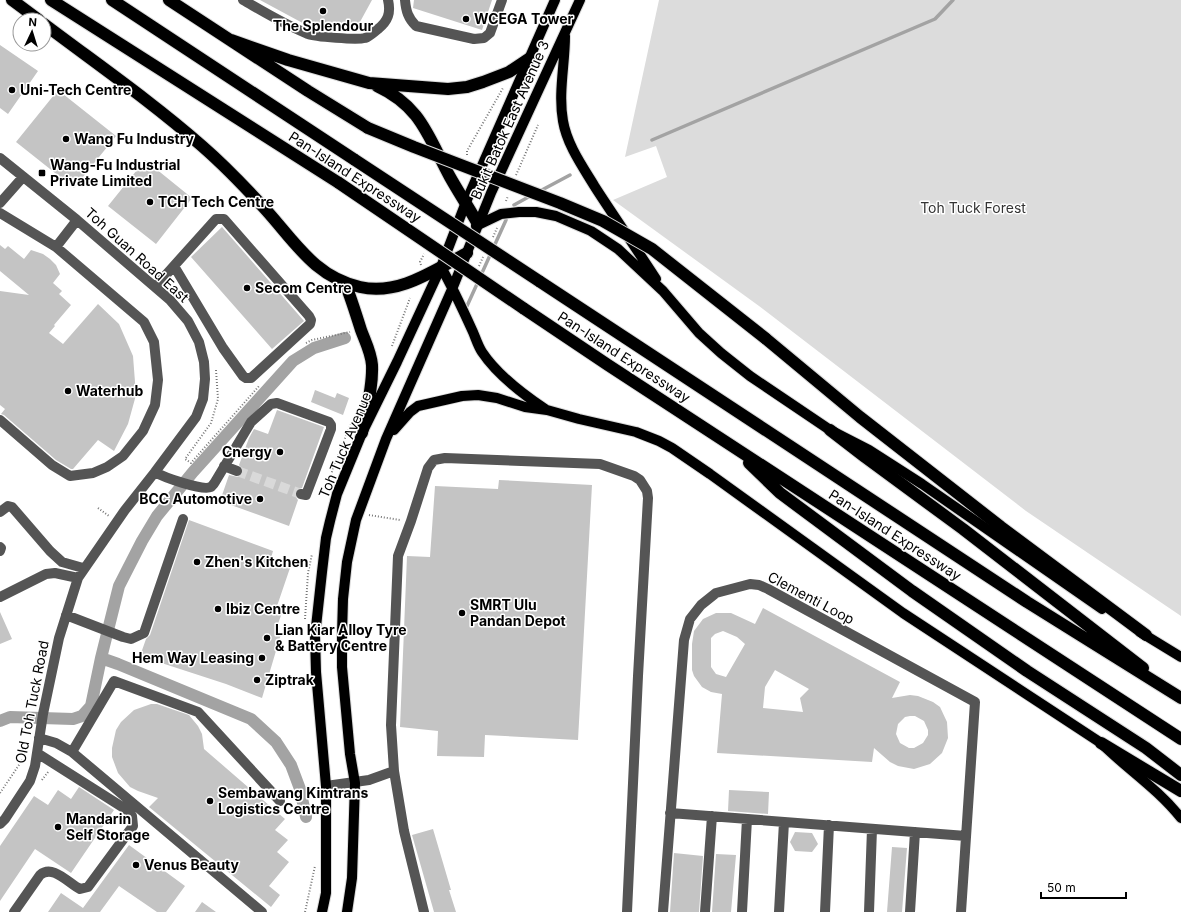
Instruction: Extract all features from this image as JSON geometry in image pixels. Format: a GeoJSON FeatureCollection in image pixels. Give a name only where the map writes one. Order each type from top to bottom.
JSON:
{"type":"FeatureCollection","features":[{"type":"Feature","properties":{"kind":"highway"},"geometry":{"type":"LineString","coordinates":[[12,0],[28,12]]}},
{"type":"Feature","properties":{"kind":"highway","name":"Pan-Island Expressway"},"geometry":{"type":"LineString","coordinates":[[51,0],[339,184],[523,308],[1181,739]]}},
{"type":"Feature","properties":{"kind":"highway","name":"Pan-Island Expressway"},"geometry":{"type":"LineString","coordinates":[[112,0],[1027,602],[1181,698]]}},
{"type":"Feature","properties":{"kind":"highway"},"geometry":{"type":"LineString","coordinates":[[169,0],[308,91],[368,128],[603,221],[652,249],[866,422],[1001,527],[1146,635]]}},
{"type":"Feature","properties":{"kind":"highway"},"geometry":{"type":"LineString","coordinates":[[52,30],[148,100],[202,146],[223,165],[309,259],[325,273],[345,283],[362,287],[381,288],[397,286],[418,280],[467,253]]}},
{"type":"Feature","properties":{"kind":"highway"},"geometry":{"type":"LineString","coordinates":[[231,40],[288,60],[369,82],[448,89],[467,87],[510,72],[530,58]]}},
{"type":"Feature","properties":{"kind":"highway"},"geometry":{"type":"LineString","coordinates":[[369,82],[391,93],[417,115],[478,224]]}},
{"type":"Feature","properties":{"kind":"highway"},"geometry":{"type":"LineString","coordinates":[[345,283],[354,304],[372,365],[371,385],[362,433]]}},
{"type":"Feature","properties":{"kind":"highway"},"geometry":{"type":"LineString","coordinates":[[830,430],[865,458],[963,529],[1135,661],[1164,686]]}},
{"type":"Feature","properties":{"kind":"highway"},"geometry":{"type":"LineString","coordinates":[[737,449],[780,493],[912,591],[1027,671],[1146,748],[1181,775]]}},
{"type":"Feature","properties":{"kind":"highway"},"geometry":{"type":"LineString","coordinates":[[1102,743],[1181,791]]}},
{"type":"Feature","properties":{"kind":"main road","name":"Bukit Batok East Avenue 3"},"geometry":{"type":"LineString","coordinates":[[451,242],[466,202],[555,0]]}},
{"type":"Feature","properties":{"kind":"main road","name":"Bukit Batok East Avenue 3"},"geometry":{"type":"LineString","coordinates":[[467,253],[509,152],[580,0]]}},
{"type":"Feature","properties":{"kind":"main road"},"geometry":{"type":"LineString","coordinates":[[566,31],[561,91],[563,121],[566,132],[573,149],[590,178],[663,291]]}},
{"type":"Feature","properties":{"kind":"main road"},"geometry":{"type":"LineString","coordinates":[[451,242],[478,224],[501,214],[519,212],[536,212],[556,216],[591,231],[618,249],[663,291],[699,333],[750,376],[830,430],[869,450],[922,484],[1127,626],[1146,635],[1181,657]]}},
{"type":"Feature","properties":{"kind":"main road","name":"Toh Tuck Avenue"},"geometry":{"type":"LineString","coordinates":[[322,912],[326,893],[326,786],[316,672],[315,636],[317,607],[326,538],[337,494],[362,433],[397,362],[451,242]]}},
{"type":"Feature","properties":{"kind":"main road"},"geometry":{"type":"LineString","coordinates":[[347,912],[352,878],[355,783],[350,754],[342,667],[343,599],[348,562],[356,520],[386,439],[467,253]]}},
{"type":"Feature","properties":{"kind":"main road"},"geometry":{"type":"LineString","coordinates":[[441,267],[453,287],[481,351],[518,390],[547,410]]}},
{"type":"Feature","properties":{"kind":"main road"},"geometry":{"type":"LineString","coordinates":[[386,439],[410,412],[418,406],[462,396],[478,395],[497,398],[525,407],[547,410],[636,432],[659,441],[672,448],[903,613],[1102,743],[1159,793],[1181,818]]}},
{"type":"Feature","properties":{"kind":"street"},"geometry":{"type":"LineString","coordinates":[[243,0],[309,35],[354,40],[368,36],[382,26],[390,9],[388,0]]}},
{"type":"Feature","properties":{"kind":"street"},"geometry":{"type":"LineString","coordinates":[[405,0],[407,13],[411,21],[416,26],[474,39],[484,38],[490,33],[502,0]]}},
{"type":"Feature","properties":{"kind":"street","name":"Toh Guan Road East"},"geometry":{"type":"LineString","coordinates":[[0,158],[77,220],[170,300],[188,321],[199,342],[204,362],[205,379],[203,399],[196,417],[116,521],[83,568],[78,578]]}},
{"type":"Feature","properties":{"kind":"street"},"geometry":{"type":"LineString","coordinates":[[0,203],[23,177]]}},
{"type":"Feature","properties":{"kind":"street"},"geometry":{"type":"LineString","coordinates":[[0,212],[56,247],[144,322],[154,342],[158,380],[155,405],[143,431],[123,456],[107,467],[92,474],[70,476],[52,465],[0,420]]}},
{"type":"Feature","properties":{"kind":"street"},"geometry":{"type":"LineString","coordinates":[[155,287],[216,219],[224,218],[309,316],[311,320],[310,324],[251,378],[246,378],[223,348],[174,266]]}},
{"type":"Feature","properties":{"kind":"street"},"geometry":{"type":"LineString","coordinates":[[56,247],[77,220]]}},
{"type":"Feature","properties":{"kind":"street"},"geometry":{"type":"LineString","coordinates":[[155,472],[162,477],[189,485],[206,488],[211,487],[251,422],[271,404],[277,403],[328,422],[331,425],[331,429],[306,495],[301,494]]}},
{"type":"Feature","properties":{"kind":"street"},"geometry":{"type":"LineString","coordinates":[[424,912],[404,831],[394,771],[391,725],[398,556],[428,468],[434,460],[445,458],[600,464],[634,476],[647,491],[648,498],[627,912]]}},
{"type":"Feature","properties":{"kind":"street"},"geometry":{"type":"LineString","coordinates":[[224,466],[237,471]]}},
{"type":"Feature","properties":{"kind":"street"},"geometry":{"type":"LineString","coordinates":[[0,512],[8,506],[12,507],[50,551],[62,562],[83,568]]}},
{"type":"Feature","properties":{"kind":"street"},"geometry":{"type":"LineString","coordinates":[[66,615],[131,639],[144,633],[183,519]]}},
{"type":"Feature","properties":{"kind":"street"},"geometry":{"type":"LineString","coordinates":[[0,597],[46,574],[55,573],[78,578]]}},
{"type":"Feature","properties":{"kind":"street","name":"Old Toh Tuck Road"},"geometry":{"type":"LineString","coordinates":[[0,824],[5,819],[30,781],[35,766],[46,699],[59,638],[78,578]]}},
{"type":"Feature","properties":{"kind":"street","name":"Clementi Loop"},"geometry":{"type":"LineString","coordinates":[[663,912],[684,640],[690,619],[701,605],[716,593],[750,584],[759,585],[975,702],[961,912]]}},
{"type":"Feature","properties":{"kind":"street"},"geometry":{"type":"LineString","coordinates":[[72,752],[114,681],[198,712],[280,801]]}},
{"type":"Feature","properties":{"kind":"street"},"geometry":{"type":"LineString","coordinates":[[40,733],[72,752],[262,912]]}},
{"type":"Feature","properties":{"kind":"street"},"geometry":{"type":"LineString","coordinates":[[14,912],[40,875],[45,872],[54,872],[80,889],[88,887],[132,828],[133,823],[132,816],[127,810],[37,753]]}},
{"type":"Feature","properties":{"kind":"street"},"geometry":{"type":"LineString","coordinates":[[326,786],[370,780],[394,771]]}},
{"type":"Feature","properties":{"kind":"street"},"geometry":{"type":"LineString","coordinates":[[670,813],[966,836]]}},
{"type":"Feature","properties":{"kind":"street"},"geometry":{"type":"LineString","coordinates":[[705,912],[712,816]]}},
{"type":"Feature","properties":{"kind":"street"},"geometry":{"type":"LineString","coordinates":[[742,912],[747,819]]}},
{"type":"Feature","properties":{"kind":"street"},"geometry":{"type":"LineString","coordinates":[[779,912],[784,822]]}},
{"type":"Feature","properties":{"kind":"street"},"geometry":{"type":"LineString","coordinates":[[825,912],[829,825]]}},
{"type":"Feature","properties":{"kind":"street"},"geometry":{"type":"LineString","coordinates":[[869,912],[872,829]]}},
{"type":"Feature","properties":{"kind":"street"},"geometry":{"type":"LineString","coordinates":[[910,912],[916,832]]}},
{"type":"Feature","properties":{"kind":"path"},"geometry":{"type":"LineString","coordinates":[[466,158],[467,151],[503,88]]}},
{"type":"Feature","properties":{"kind":"path"},"geometry":{"type":"LineString","coordinates":[[514,180],[538,124]]}},
{"type":"Feature","properties":{"kind":"path"},"geometry":{"type":"LineString","coordinates":[[506,201],[509,194]]}},
{"type":"Feature","properties":{"kind":"path"},"geometry":{"type":"LineString","coordinates":[[491,240],[497,227]]}},
{"type":"Feature","properties":{"kind":"path"},"geometry":{"type":"LineString","coordinates":[[422,270],[420,262],[427,249]]}},
{"type":"Feature","properties":{"kind":"path"},"geometry":{"type":"LineString","coordinates":[[479,267],[485,254]]}},
{"type":"Feature","properties":{"kind":"path"},"geometry":{"type":"LineString","coordinates":[[390,349],[410,298]]}},
{"type":"Feature","properties":{"kind":"path"},"geometry":{"type":"LineString","coordinates":[[306,343],[312,340],[361,330]]}},
{"type":"Feature","properties":{"kind":"path"},"geometry":{"type":"LineString","coordinates":[[185,459],[191,463],[263,383]]}},
{"type":"Feature","properties":{"kind":"path"},"geometry":{"type":"LineString","coordinates":[[98,508],[116,521]]}},
{"type":"Feature","properties":{"kind":"path"},"geometry":{"type":"LineString","coordinates":[[368,515],[411,521]]}},
{"type":"Feature","properties":{"kind":"path"},"geometry":{"type":"LineString","coordinates":[[0,793],[23,759]]}},
{"type":"Feature","properties":{"kind":"green space","name":"Toh Tuck Forest"},"geometry":{"type":"Polygon","coordinates":[[[659,0],[1181,0],[1181,616],[1026,511],[759,306],[613,200],[667,177],[656,146],[625,157],[659,0]]]}},
{"type":"Feature","properties":{"kind":"building","name":"The Splendour"},"geometry":{"type":"Polygon","coordinates":[[[260,0],[372,0],[355,31],[339,22],[334,31],[327,31],[313,23],[310,27],[260,0]]]}},
{"type":"Feature","properties":{"kind":"building","name":"WCEGA Tower"},"geometry":{"type":"Polygon","coordinates":[[[414,0],[492,0],[482,30],[413,8],[414,0]]]}},
{"type":"Feature","properties":{"kind":"building","name":"Uni-Tech Centre"},"geometry":{"type":"Polygon","coordinates":[[[0,45],[38,71],[8,114],[0,108],[0,45]]]}},
{"type":"Feature","properties":{"kind":"building","name":"Wang Fu Industry"},"geometry":{"type":"Polygon","coordinates":[[[58,90],[116,136],[74,188],[16,142],[58,90]]]}},
{"type":"Feature","properties":{"kind":"building","name":"TCH Tech Centre"},"geometry":{"type":"Polygon","coordinates":[[[145,160],[192,198],[156,244],[108,206],[145,160]]]}},
{"type":"Feature","properties":{"kind":"building","name":"Secom Centre"},"geometry":{"type":"Polygon","coordinates":[[[222,227],[304,321],[272,349],[191,257],[222,227]]]}},
{"type":"Feature","properties":{"kind":"building","name":"Waterhub"},"geometry":{"type":"Polygon","coordinates":[[[0,245],[5,249],[8,246],[24,259],[31,250],[43,254],[56,265],[60,274],[53,283],[62,291],[59,294],[71,305],[49,333],[63,344],[98,304],[119,324],[133,356],[136,395],[128,424],[114,451],[98,440],[73,469],[56,460],[1,414],[5,409],[0,405],[0,291],[29,295],[0,271],[0,245]]]}},
{"type":"Feature","properties":{"kind":"building"},"geometry":{"type":"Polygon","coordinates":[[[315,390],[335,398],[337,393],[349,398],[343,415],[311,402],[315,390]]]}},
{"type":"Feature","properties":{"kind":"building","name":"Cnergy"},"geometry":{"type":"Polygon","coordinates":[[[277,410],[324,427],[302,488],[296,489],[295,496],[298,500],[289,526],[220,501],[229,475],[238,477],[243,474],[243,470],[239,465],[254,429],[268,434],[277,410]]]}},
{"type":"Feature","properties":{"kind":"building"},"geometry":{"type":"Polygon","coordinates":[[[499,480],[592,485],[578,740],[485,735],[484,757],[437,756],[438,731],[400,727],[407,556],[430,557],[435,486],[498,489],[499,480]]]}},
{"type":"Feature","properties":{"kind":"building","name":"Ibiz Centre"},"geometry":{"type":"Polygon","coordinates":[[[189,520],[273,551],[271,558],[291,565],[276,609],[283,610],[275,632],[281,634],[262,698],[226,684],[140,656],[146,639],[150,635],[189,520]]]}},
{"type":"Feature","properties":{"kind":"building"},"geometry":{"type":"Polygon","coordinates":[[[763,608],[900,682],[892,698],[910,695],[918,696],[933,702],[940,707],[947,722],[948,738],[942,753],[930,764],[914,769],[898,766],[890,762],[874,748],[872,762],[717,753],[722,694],[711,692],[702,687],[694,676],[692,670],[692,644],[694,631],[703,619],[716,613],[731,613],[755,624],[763,608]],[[723,631],[715,634],[711,638],[711,667],[716,674],[726,677],[745,644],[737,637],[723,631]],[[775,670],[765,687],[763,708],[803,712],[800,698],[809,689],[775,670]],[[915,716],[905,717],[898,724],[896,734],[900,743],[909,748],[914,748],[923,743],[928,735],[928,730],[924,721],[915,716]]]}},
{"type":"Feature","properties":{"kind":"building"},"geometry":{"type":"Polygon","coordinates":[[[0,612],[12,639],[0,644],[0,612]]]}},
{"type":"Feature","properties":{"kind":"building","name":"Sembawang Kimtrans Logistics Centre"},"geometry":{"type":"Polygon","coordinates":[[[151,704],[157,704],[189,715],[198,726],[202,734],[204,749],[285,819],[275,830],[288,840],[277,852],[289,862],[269,886],[280,895],[271,907],[149,807],[158,798],[130,787],[118,773],[112,757],[112,748],[116,730],[121,722],[134,710],[151,704]]]}},
{"type":"Feature","properties":{"kind":"building","name":"Mandarin Self Storage"},"geometry":{"type":"Polygon","coordinates":[[[79,787],[114,810],[71,873],[35,849],[0,901],[0,846],[34,796],[48,805],[58,790],[71,799],[79,787]]]}},
{"type":"Feature","properties":{"kind":"building"},"geometry":{"type":"Polygon","coordinates":[[[729,790],[769,792],[768,814],[728,811],[729,790]]]}},
{"type":"Feature","properties":{"kind":"building"},"geometry":{"type":"Polygon","coordinates":[[[433,829],[456,912],[434,912],[412,835],[433,829]]]}},
{"type":"Feature","properties":{"kind":"building"},"geometry":{"type":"Polygon","coordinates":[[[795,832],[812,833],[818,844],[812,852],[795,851],[790,842],[795,832]]]}},
{"type":"Feature","properties":{"kind":"building","name":"Venus Beauty"},"geometry":{"type":"Polygon","coordinates":[[[129,845],[185,886],[166,912],[157,912],[119,886],[100,912],[48,912],[61,893],[83,908],[129,845]]]}},
{"type":"Feature","properties":{"kind":"building"},"geometry":{"type":"Polygon","coordinates":[[[892,847],[907,848],[902,912],[887,912],[892,847]]]}},
{"type":"Feature","properties":{"kind":"building"},"geometry":{"type":"Polygon","coordinates":[[[674,853],[703,856],[699,912],[670,912],[674,853]]]}},
{"type":"Feature","properties":{"kind":"building"},"geometry":{"type":"Polygon","coordinates":[[[716,854],[736,855],[731,912],[712,912],[716,854]]]}},
{"type":"Feature","properties":{"kind":"building"},"geometry":{"type":"Polygon","coordinates":[[[202,902],[216,912],[195,912],[202,902]]]}},
{"type":"Feature","properties":{"kind":"waterway"},"geometry":{"type":"LineString","coordinates":[[652,140],[935,19],[953,0]]}},
{"type":"Feature","properties":{"kind":"waterway"},"geometry":{"type":"LineString","coordinates":[[540,191],[570,175]]}},
{"type":"Feature","properties":{"kind":"waterway"},"geometry":{"type":"LineString","coordinates":[[514,205],[532,195]]}},
{"type":"Feature","properties":{"kind":"waterway"},"geometry":{"type":"LineString","coordinates":[[467,306],[506,220]]}},
{"type":"Feature","properties":{"kind":"waterway"},"geometry":{"type":"LineString","coordinates":[[101,658],[119,586],[142,541],[157,516],[193,472],[293,361],[314,348],[345,338]]}},
{"type":"Feature","properties":{"kind":"waterway"},"geometry":{"type":"LineString","coordinates":[[0,721],[10,717],[73,719],[82,716],[91,706],[101,658],[251,719],[276,742],[291,765],[300,789],[306,817]]}},
{"type":"Feature","properties":{"kind":"tunnel"},"geometry":{"type":"LineString","coordinates":[[237,471],[301,494]]}},
{"type":"Feature","properties":{"kind":"place","name":"The Splendour"},"geometry":{"type":"Point","coordinates":[323,11]}},
{"type":"Feature","properties":{"kind":"place","name":"WCEGA Tower"},"geometry":{"type":"Point","coordinates":[466,19]}},
{"type":"Feature","properties":{"kind":"place","name":"Uni-Tech Centre"},"geometry":{"type":"Point","coordinates":[12,90]}},
{"type":"Feature","properties":{"kind":"place","name":"Wang Fu Industry"},"geometry":{"type":"Point","coordinates":[66,139]}},
{"type":"Feature","properties":{"kind":"place","name":"Wang-Fu Industrial Private Limited"},"geometry":{"type":"Point","coordinates":[42,173]}},
{"type":"Feature","properties":{"kind":"place","name":"TCH Tech Centre"},"geometry":{"type":"Point","coordinates":[150,202]}},
{"type":"Feature","properties":{"kind":"place","name":"Secom Centre"},"geometry":{"type":"Point","coordinates":[247,288]}},
{"type":"Feature","properties":{"kind":"place","name":"Waterhub"},"geometry":{"type":"Point","coordinates":[68,391]}},
{"type":"Feature","properties":{"kind":"place","name":"Cnergy"},"geometry":{"type":"Point","coordinates":[280,452]}},
{"type":"Feature","properties":{"kind":"place","name":"BCC Automotive"},"geometry":{"type":"Point","coordinates":[260,499]}},
{"type":"Feature","properties":{"kind":"place","name":"Zhen's Kitchen"},"geometry":{"type":"Point","coordinates":[197,562]}},
{"type":"Feature","properties":{"kind":"place","name":"Ibiz Centre"},"geometry":{"type":"Point","coordinates":[218,609]}},
{"type":"Feature","properties":{"kind":"place","name":"SMRT Ulu Pandan Depot"},"geometry":{"type":"Point","coordinates":[462,613]}},
{"type":"Feature","properties":{"kind":"place","name":"Lian Kiar Alloy Tyre & Battery Centre"},"geometry":{"type":"Point","coordinates":[267,638]}},
{"type":"Feature","properties":{"kind":"place","name":"Hem Way Leasing"},"geometry":{"type":"Point","coordinates":[262,658]}},
{"type":"Feature","properties":{"kind":"place","name":"Ziptrak"},"geometry":{"type":"Point","coordinates":[257,680]}},
{"type":"Feature","properties":{"kind":"place","name":"Sembawang Kimtrans Logistics Centre"},"geometry":{"type":"Point","coordinates":[210,801]}},
{"type":"Feature","properties":{"kind":"place","name":"Mandarin Self Storage"},"geometry":{"type":"Point","coordinates":[58,827]}},
{"type":"Feature","properties":{"kind":"place","name":"Venus Beauty"},"geometry":{"type":"Point","coordinates":[136,865]}}]}
